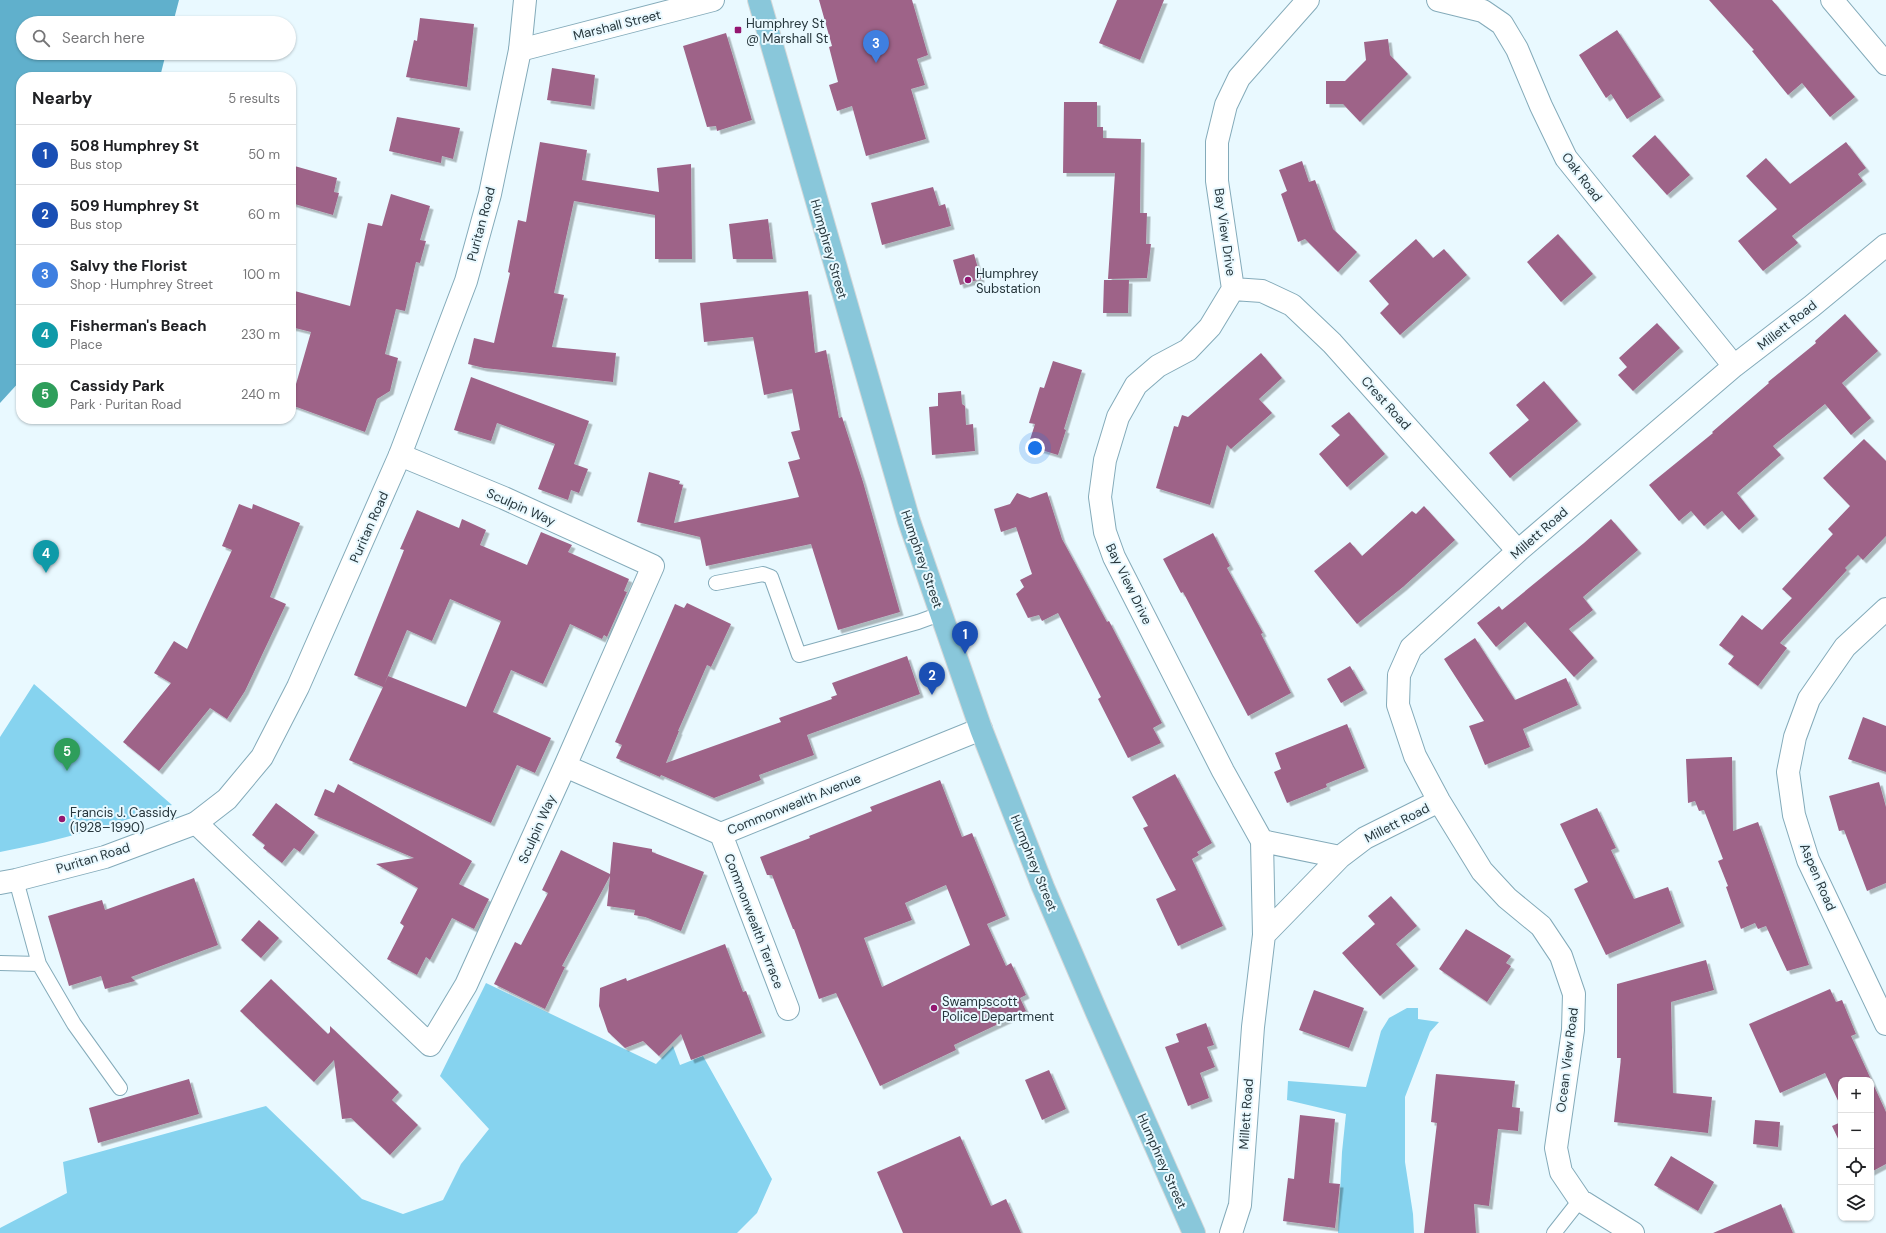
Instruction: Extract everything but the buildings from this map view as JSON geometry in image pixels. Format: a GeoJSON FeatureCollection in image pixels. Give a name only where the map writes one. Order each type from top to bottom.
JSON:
{"type":"FeatureCollection","features":[{"type":"Feature","properties":{"kind":"main road","name":"Humphrey Street"},"geometry":{"type":"LineString","coordinates":[[759,0],[908,521],[980,729],[1043,887],[1194,1233]]}},
{"type":"Feature","properties":{"kind":"street","name":"Puritan Road"},"geometry":{"type":"LineString","coordinates":[[8,882],[105,857],[196,823],[227,799],[262,757],[298,686],[400,456],[466,281],[490,194],[520,50],[525,0]]}},
{"type":"Feature","properties":{"kind":"street","name":"Marshall Street"},"geometry":{"type":"LineString","coordinates":[[520,50],[713,0]]}},
{"type":"Feature","properties":{"kind":"street","name":"Bay View Drive"},"geometry":{"type":"LineString","coordinates":[[1264,935],[1262,841],[1223,771],[1114,557],[1105,532],[1100,497],[1105,460],[1118,417],[1136,385],[1158,366],[1188,350],[1210,327],[1233,289],[1217,180],[1217,142],[1226,105],[1239,78],[1308,0]]}},
{"type":"Feature","properties":{"kind":"street","name":"Oak Road"},"geometry":{"type":"LineString","coordinates":[[1438,0],[1483,11],[1502,24],[1517,50],[1540,106],[1566,158],[1734,366]]}},
{"type":"Feature","properties":{"kind":"street"},"geometry":{"type":"LineString","coordinates":[[1832,0],[1886,64]]}},
{"type":"Feature","properties":{"kind":"street","name":"Millett Road"},"geometry":{"type":"LineString","coordinates":[[1230,1233],[1240,1205],[1253,1027],[1264,935],[1340,857],[1365,838],[1439,801],[1415,756],[1398,705],[1399,675],[1411,648],[1518,551],[1734,366],[1812,306],[1886,245]]}},
{"type":"Feature","properties":{"kind":"street","name":"Crest Road"},"geometry":{"type":"LineString","coordinates":[[1233,289],[1262,291],[1292,305],[1332,343],[1518,551]]}},
{"type":"Feature","properties":{"kind":"street","name":"Sculpin Way"},"geometry":{"type":"LineString","coordinates":[[196,823],[430,1045],[466,985],[653,566],[504,498],[400,456]]}},
{"type":"Feature","properties":{"kind":"street","name":"Aspen Road"},"geometry":{"type":"LineString","coordinates":[[1886,609],[1845,647],[1809,699],[1795,737],[1788,772],[1794,815],[1808,860],[1886,1024]]}},
{"type":"Feature","properties":{"kind":"street","name":"Commonwealth Avenue"},"geometry":{"type":"LineString","coordinates":[[565,766],[721,834],[980,729]]}},
{"type":"Feature","properties":{"kind":"street","name":"Ocean View Road"},"geometry":{"type":"LineString","coordinates":[[1439,801],[1482,871],[1507,898],[1541,926],[1561,956],[1574,994],[1573,1030],[1556,1148],[1561,1172],[1580,1200],[1633,1233]]}},
{"type":"Feature","properties":{"kind":"street","name":"Commonwealth Terrace"},"geometry":{"type":"LineString","coordinates":[[721,834],[788,1009]]}},
{"type":"Feature","properties":{"kind":"street"},"geometry":{"type":"LineString","coordinates":[[1262,841],[1340,857]]}},
{"type":"Feature","properties":{"kind":"lane"},"geometry":{"type":"LineString","coordinates":[[716,584],[763,574],[771,577],[799,655],[918,622],[940,614]]}},
{"type":"Feature","properties":{"kind":"lane"},"geometry":{"type":"LineString","coordinates":[[8,882],[39,964],[74,1024],[120,1088]]}},
{"type":"Feature","properties":{"kind":"lane"},"geometry":{"type":"LineString","coordinates":[[0,964],[39,964]]}},
{"type":"Feature","properties":{"kind":"lane"},"geometry":{"type":"LineString","coordinates":[[1554,1233],[1580,1200]]}},
{"type":"Feature","properties":{"kind":"shaded area"},"geometry":{"type":"Polygon","coordinates":[[[0,0],[179,0],[175,16],[16,16],[16,60],[164,60],[161,72],[16,72],[16,385],[0,403],[0,0]]]}},
{"type":"Feature","properties":{"kind":"shaded area"},"geometry":{"type":"Polygon","coordinates":[[[34,684],[172,805],[87,832],[0,852],[0,737],[34,684]]]}},
{"type":"Feature","properties":{"kind":"shaded area"},"geometry":{"type":"Polygon","coordinates":[[[486,983],[656,1064],[673,1046],[680,1065],[703,1056],[772,1179],[757,1213],[737,1233],[0,1233],[0,1228],[67,1193],[63,1162],[266,1106],[362,1199],[403,1214],[443,1200],[461,1164],[489,1129],[440,1076],[486,983]]]}},
{"type":"Feature","properties":{"kind":"shaded area"},"geometry":{"type":"Polygon","coordinates":[[[1407,1008],[1418,1008],[1418,1019],[1439,1022],[1430,1032],[1405,1097],[1405,1162],[1413,1214],[1414,1233],[1338,1233],[1342,1152],[1346,1114],[1287,1100],[1288,1081],[1366,1087],[1381,1031],[1389,1018],[1407,1008]]]}},
{"type":"Feature","properties":{"kind":"place","name":"Humphrey St @ Marshall St"},"geometry":{"type":"Point","coordinates":[738,30]}},
{"type":"Feature","properties":{"kind":"place","name":"Salvy the Florist"},"geometry":{"type":"Point","coordinates":[876,63]}},
{"type":"Feature","properties":{"kind":"place","name":"Humphrey Substation"},"geometry":{"type":"Point","coordinates":[968,280]}},
{"type":"Feature","properties":{"kind":"place","name":"Fisherman's Beach"},"geometry":{"type":"Point","coordinates":[46,573]}},
{"type":"Feature","properties":{"kind":"place","name":"508 Humphrey St"},"geometry":{"type":"Point","coordinates":[965,654]}},
{"type":"Feature","properties":{"kind":"place","name":"509 Humphrey St"},"geometry":{"type":"Point","coordinates":[932,695]}},
{"type":"Feature","properties":{"kind":"place","name":"Cassidy Park"},"geometry":{"type":"Point","coordinates":[67,771]}},
{"type":"Feature","properties":{"kind":"place","name":"Francis J. Cassidy (1928–1990)"},"geometry":{"type":"Point","coordinates":[62,819]}},
{"type":"Feature","properties":{"kind":"place","name":"Swampscott Police Department"},"geometry":{"type":"Point","coordinates":[934,1008]}}]}
